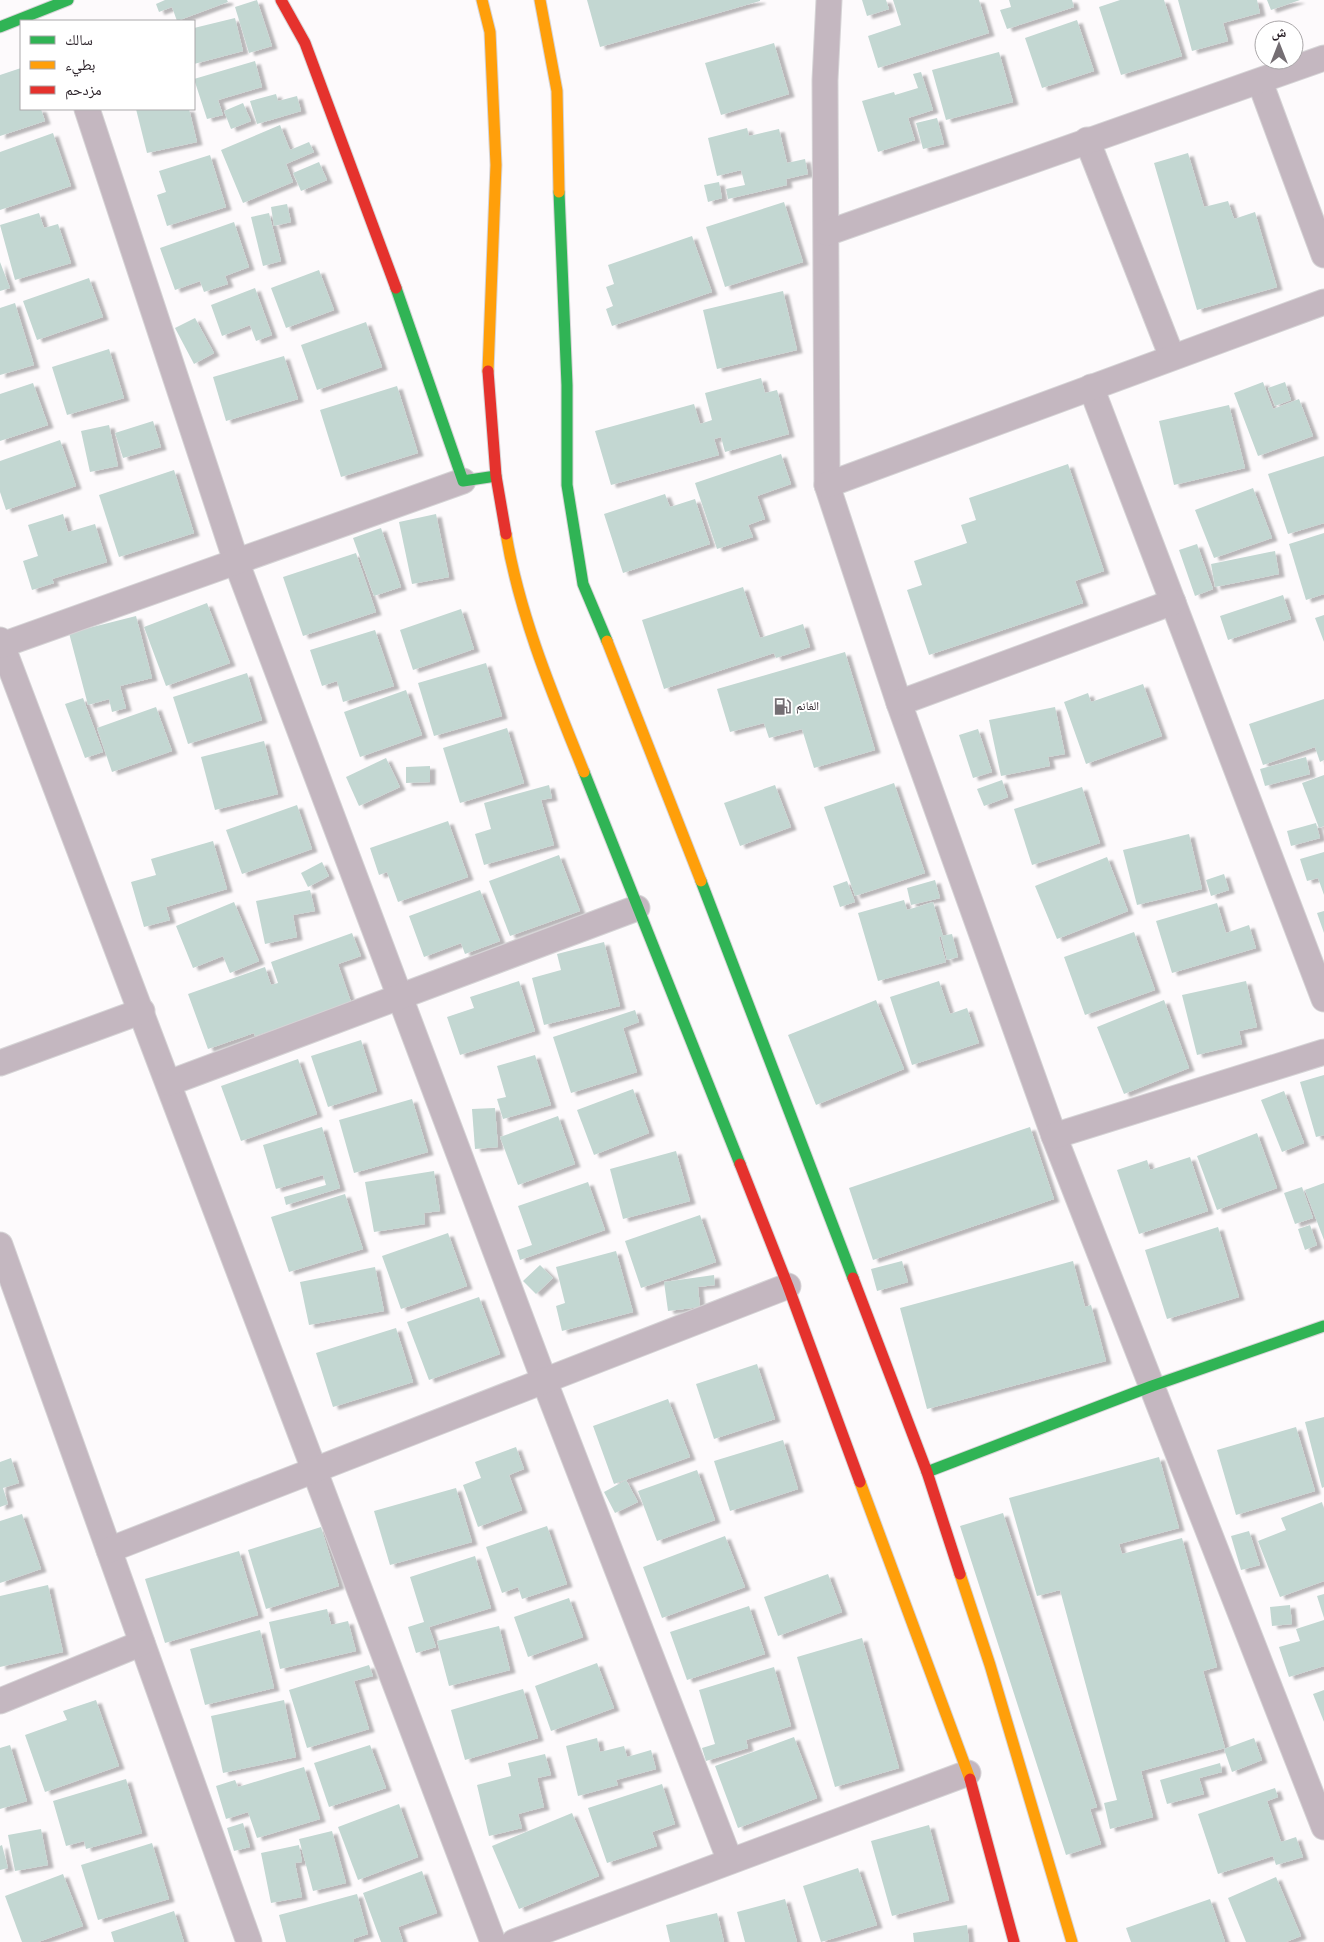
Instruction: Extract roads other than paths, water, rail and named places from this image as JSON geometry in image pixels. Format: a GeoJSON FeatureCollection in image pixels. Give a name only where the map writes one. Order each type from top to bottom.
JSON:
{"type":"FeatureCollection","features":[{"type":"Feature","properties":{"kind":"street"},"geometry":{"type":"LineString","coordinates":[[281,0],[308,52],[408,319],[463,481]]}},
{"type":"Feature","properties":{"kind":"street"},"geometry":{"type":"LineString","coordinates":[[482,0],[490,32],[496,165],[488,378],[496,476],[512,571],[542,668],[788,1286],[968,1773],[1014,1942]]}},
{"type":"Feature","properties":{"kind":"street"},"geometry":{"type":"LineString","coordinates":[[540,0],[558,91],[559,216],[567,385],[567,485],[583,584],[633,703],[926,1472],[990,1665],[1072,1942]]}},
{"type":"Feature","properties":{"kind":"street"},"geometry":{"type":"LineString","coordinates":[[829,0],[826,80],[827,485],[899,703],[1054,1136],[1324,1827]]}},
{"type":"Feature","properties":{"kind":"street"},"geometry":{"type":"LineString","coordinates":[[23,20],[59,9]]}},
{"type":"Feature","properties":{"kind":"street"},"geometry":{"type":"LineString","coordinates":[[0,27],[20,21]]}},
{"type":"Feature","properties":{"kind":"street"},"geometry":{"type":"LineString","coordinates":[[827,233],[1324,58]]}},
{"type":"Feature","properties":{"kind":"street"},"geometry":{"type":"LineString","coordinates":[[1260,82],[1324,255]]}},
{"type":"Feature","properties":{"kind":"street"},"geometry":{"type":"LineString","coordinates":[[87,110],[236,561],[544,1380],[730,1861]]}},
{"type":"Feature","properties":{"kind":"street"},"geometry":{"type":"LineString","coordinates":[[1087,140],[1172,357]]}},
{"type":"Feature","properties":{"kind":"street"},"geometry":{"type":"LineString","coordinates":[[827,485],[1324,302]]}},
{"type":"Feature","properties":{"kind":"street"},"geometry":{"type":"LineString","coordinates":[[1091,387],[1324,999]]}},
{"type":"Feature","properties":{"kind":"street"},"geometry":{"type":"LineString","coordinates":[[493,1942],[142,1011],[1,643],[463,481],[496,476]]}},
{"type":"Feature","properties":{"kind":"street"},"geometry":{"type":"LineString","coordinates":[[899,703],[1173,602]]}},
{"type":"Feature","properties":{"kind":"street"},"geometry":{"type":"LineString","coordinates":[[169,1083],[637,908]]}},
{"type":"Feature","properties":{"kind":"street"},"geometry":{"type":"LineString","coordinates":[[0,1063],[142,1011]]}},
{"type":"Feature","properties":{"kind":"street"},"geometry":{"type":"LineString","coordinates":[[1054,1136],[1324,1052]]}},
{"type":"Feature","properties":{"kind":"street"},"geometry":{"type":"LineString","coordinates":[[0,1245],[249,1942]]}},
{"type":"Feature","properties":{"kind":"street"},"geometry":{"type":"LineString","coordinates":[[109,1550],[788,1286]]}},
{"type":"Feature","properties":{"kind":"street"},"geometry":{"type":"LineString","coordinates":[[926,1472],[1152,1386],[1324,1326]]}},
{"type":"Feature","properties":{"kind":"street"},"geometry":{"type":"LineString","coordinates":[[0,1701],[142,1643]]}},
{"type":"Feature","properties":{"kind":"street"},"geometry":{"type":"LineString","coordinates":[[514,1942],[968,1773]]}},
{"type":"Feature","properties":{"kind":"place","name":"الغانم"},"geometry":{"type":"Point","coordinates":[782,706]}}]}
